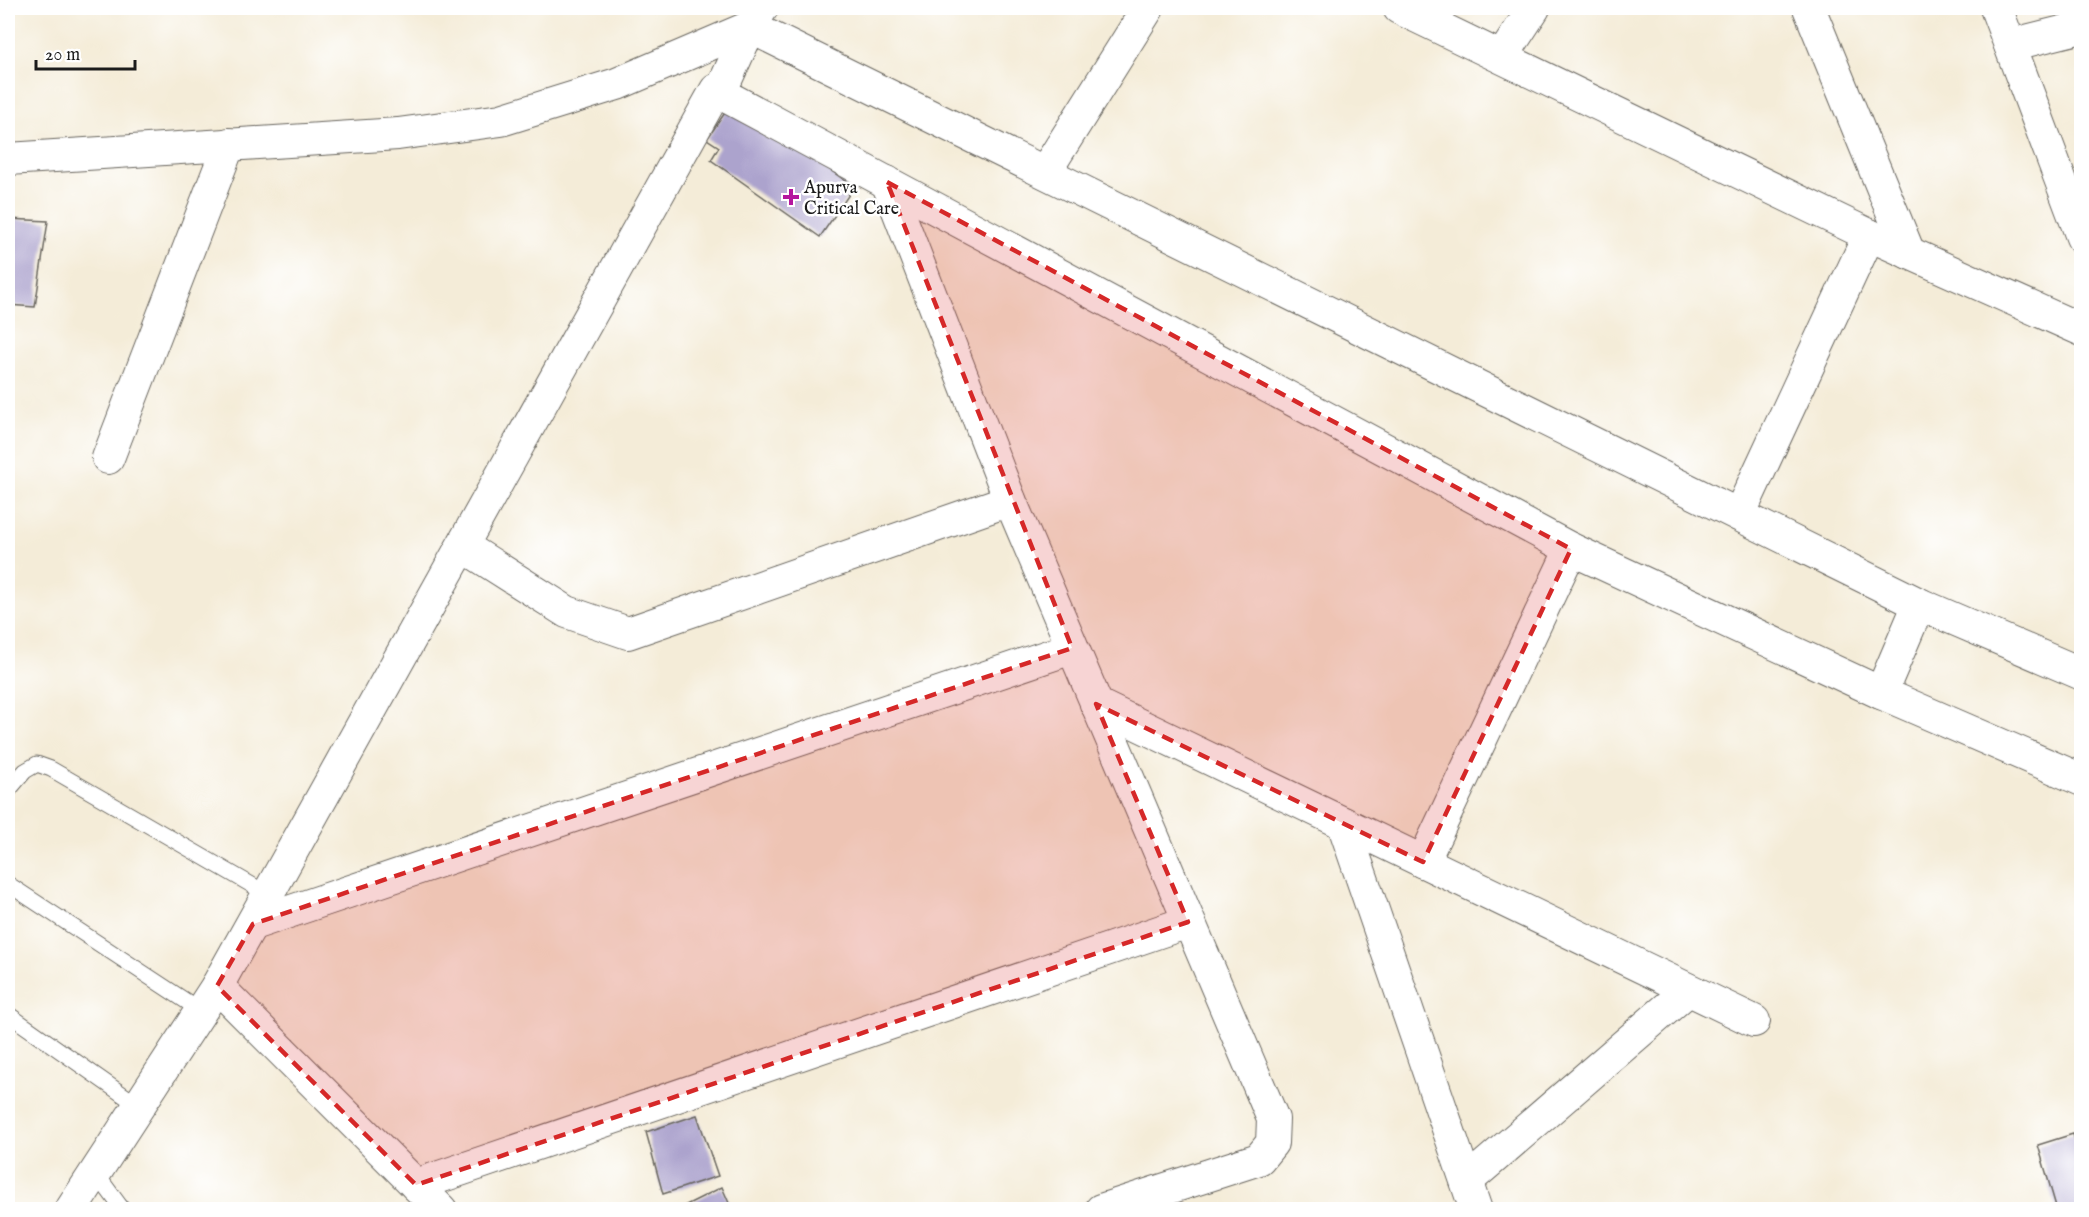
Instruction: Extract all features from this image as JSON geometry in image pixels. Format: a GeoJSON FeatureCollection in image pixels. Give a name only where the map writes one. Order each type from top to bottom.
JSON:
{"type":"FeatureCollection","features":[{"type":"Feature","properties":{"kind":"street"},"geometry":{"type":"LineString","coordinates":[[1045,172],[1148,8]]}},
{"type":"Feature","properties":{"kind":"street"},"geometry":{"type":"LineString","coordinates":[[1399,8],[1869,235],[2082,330]]}},
{"type":"Feature","properties":{"kind":"street"},"geometry":{"type":"LineString","coordinates":[[1502,57],[1534,8]]}},
{"type":"Feature","properties":{"kind":"street"},"geometry":{"type":"LineString","coordinates":[[1809,8],[1909,253]]}},
{"type":"Feature","properties":{"kind":"street"},"geometry":{"type":"LineString","coordinates":[[1996,8],[2082,237]]}},
{"type":"Feature","properties":{"kind":"street"},"geometry":{"type":"LineString","coordinates":[[756,17],[1045,172],[1919,604],[2082,674]]}},
{"type":"Feature","properties":{"kind":"street"},"geometry":{"type":"LineString","coordinates":[[720,93],[756,17]]}},
{"type":"Feature","properties":{"kind":"street"},"geometry":{"type":"LineString","coordinates":[[8,159],[398,134],[501,120],[617,84],[756,17]]}},
{"type":"Feature","properties":{"kind":"street"},"geometry":{"type":"LineString","coordinates":[[2010,45],[2082,27]]}},
{"type":"Feature","properties":{"kind":"street"},"geometry":{"type":"LineString","coordinates":[[71,1209],[209,999],[253,924],[716,90],[1571,549],[1881,693],[2082,780]]}},
{"type":"Feature","properties":{"kind":"street"},"geometry":{"type":"LineString","coordinates":[[108,458],[229,144]]}},
{"type":"Feature","properties":{"kind":"street"},"geometry":{"type":"LineString","coordinates":[[887,182],[1010,500],[1273,1119],[1272,1143],[1259,1159],[1159,1201],[1101,1209]]}},
{"type":"Feature","properties":{"kind":"street"},"geometry":{"type":"LineString","coordinates":[[1739,515],[1869,235]]}},
{"type":"Feature","properties":{"kind":"street"},"geometry":{"type":"LineString","coordinates":[[463,546],[567,612],[628,633],[1010,500]]}},
{"type":"Feature","properties":{"kind":"street"},"geometry":{"type":"LineString","coordinates":[[1423,862],[1571,549]]}},
{"type":"Feature","properties":{"kind":"street"},"geometry":{"type":"LineString","coordinates":[[1881,693],[1919,604]]}},
{"type":"Feature","properties":{"kind":"street"},"geometry":{"type":"LineString","coordinates":[[253,924],[1072,648]]}},
{"type":"Feature","properties":{"kind":"street"},"geometry":{"type":"LineString","coordinates":[[1096,704],[1754,1022]]}},
{"type":"Feature","properties":{"kind":"street"},"geometry":{"type":"LineString","coordinates":[[1342,823],[1471,1195],[1688,990]]}},
{"type":"Feature","properties":{"kind":"street"},"geometry":{"type":"LineString","coordinates":[[416,1185],[1188,922]]}},
{"type":"Feature","properties":{"kind":"street"},"geometry":{"type":"LineString","coordinates":[[209,999],[441,1209]]}},
{"type":"Feature","properties":{"kind":"lane"},"geometry":{"type":"LineString","coordinates":[[8,791],[13,782],[37,764],[51,769],[269,895]]}},
{"type":"Feature","properties":{"kind":"lane"},"geometry":{"type":"LineString","coordinates":[[8,884],[209,999]]}},
{"type":"Feature","properties":{"kind":"lane"},"geometry":{"type":"LineString","coordinates":[[8,1014],[139,1106]]}},
{"type":"Feature","properties":{"kind":"lane"},"geometry":{"type":"LineString","coordinates":[[95,1172],[123,1209]]}},
{"type":"Feature","properties":{"kind":"highlighted area"},"geometry":{"type":"Polygon","coordinates":[[[887,182],[1571,549],[1423,862],[1096,704],[1188,922],[416,1185],[217,986],[253,924],[1072,648],[887,182]]]}},
{"type":"Feature","properties":{"kind":"building"},"geometry":{"type":"Polygon","coordinates":[[[733,101],[854,187],[820,237],[711,160],[719,147],[707,139],[733,101]]]}},
{"type":"Feature","properties":{"kind":"building"},"geometry":{"type":"Polygon","coordinates":[[[8,219],[48,221],[35,307],[8,305],[8,219]]]}},
{"type":"Feature","properties":{"kind":"building"},"geometry":{"type":"Polygon","coordinates":[[[697,1115],[718,1176],[663,1194],[646,1132],[697,1115]]]}},
{"type":"Feature","properties":{"kind":"building"},"geometry":{"type":"Polygon","coordinates":[[[2073,1134],[2082,1162],[2082,1210],[2057,1210],[2038,1145],[2073,1134]]]}},
{"type":"Feature","properties":{"kind":"building"},"geometry":{"type":"Polygon","coordinates":[[[722,1187],[732,1210],[676,1210],[722,1187]]]}},
{"type":"Feature","properties":{"kind":"place","name":"Apurva Critical Care"},"geometry":{"type":"Point","coordinates":[791,197]}}]}
